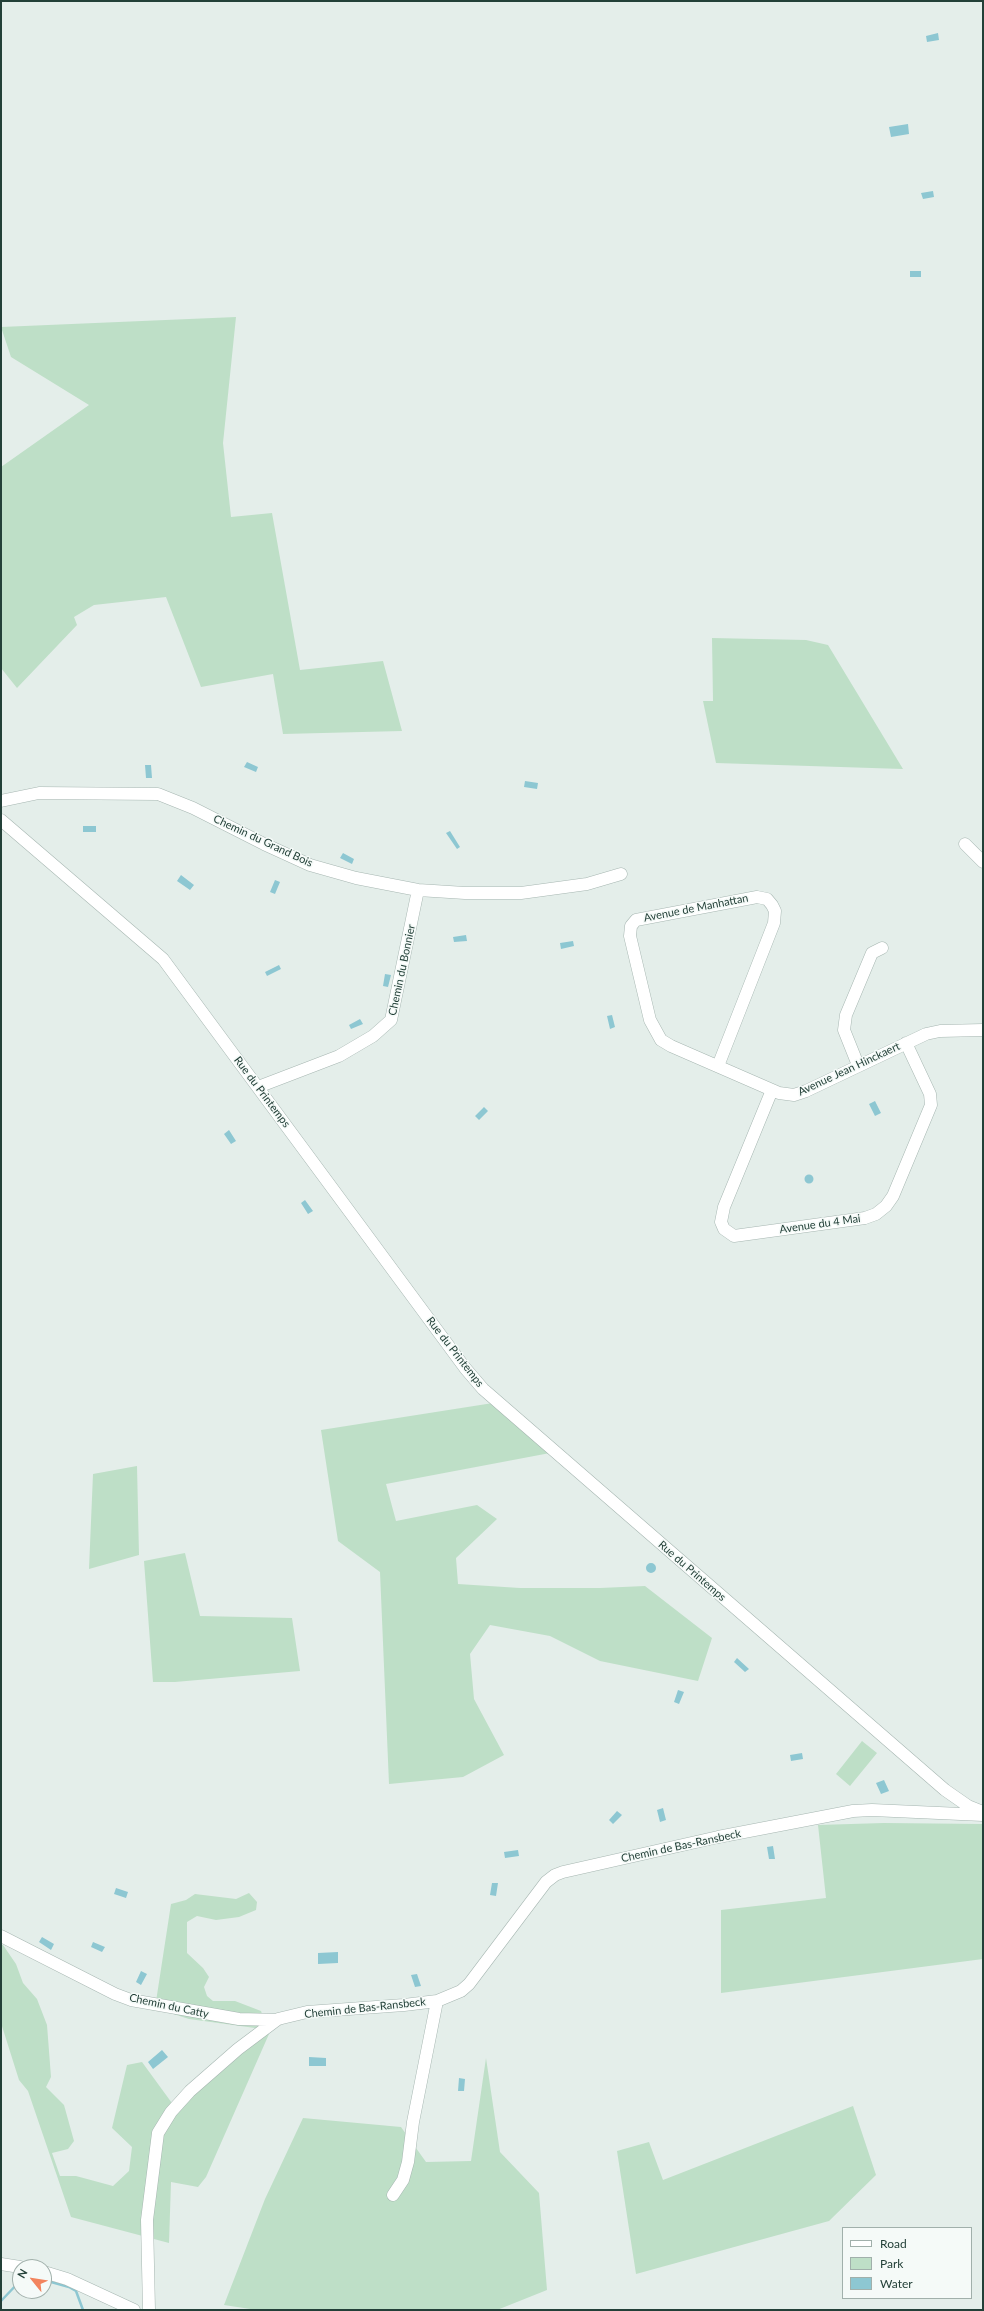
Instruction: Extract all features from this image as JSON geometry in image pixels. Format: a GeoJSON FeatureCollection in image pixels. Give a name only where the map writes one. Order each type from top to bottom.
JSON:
{"type":"FeatureCollection","features":[{"type":"Feature","properties":{"kind":"street","name":"Chemin du Grand Bois"},"geometry":{"type":"LineString","coordinates":[[1,801],[39,794],[158,794],[188,806],[310,865],[356,878],[418,890],[465,893],[521,893],[587,884],[621,874]]}},
{"type":"Feature","properties":{"kind":"street","name":"Rue du Printemps"},"geometry":{"type":"LineString","coordinates":[[1,820],[163,959],[465,1368],[484,1389],[945,1790],[968,1806],[983,1812]]}},
{"type":"Feature","properties":{"kind":"street"},"geometry":{"type":"LineString","coordinates":[[965,844],[983,862]]}},
{"type":"Feature","properties":{"kind":"street","name":"Chemin du Bonnier"},"geometry":{"type":"LineString","coordinates":[[258,1087],[339,1056],[373,1036],[391,1020],[418,890]]}},
{"type":"Feature","properties":{"kind":"street","name":"Avenue de Manhattan"},"geometry":{"type":"LineString","coordinates":[[757,897],[767,899],[772,905],[774,923],[718,1066],[670,1046],[662,1040],[653,1029],[630,936],[631,926],[636,920],[643,917],[757,897]]}},
{"type":"Feature","properties":{"kind":"street"},"geometry":{"type":"LineString","coordinates":[[858,1066],[844,1030],[846,1014],[872,953],[882,948]]}},
{"type":"Feature","properties":{"kind":"street","name":"Avenue Jean Hinckaert"},"geometry":{"type":"LineString","coordinates":[[718,1066],[772,1090],[794,1095],[926,1034],[940,1031],[983,1030]]}},
{"type":"Feature","properties":{"kind":"street","name":"Avenue du 4 Mai"},"geometry":{"type":"LineString","coordinates":[[772,1090],[724,1207],[721,1222],[724,1229],[734,1236],[865,1218],[876,1214],[886,1206],[893,1196],[931,1105],[930,1094],[906,1042]]}},
{"type":"Feature","properties":{"kind":"street","name":"Chemin de Bas-Ransbeck"},"geometry":{"type":"LineString","coordinates":[[149,2310],[147,2220],[156,2140],[161,2125],[170,2112],[196,2086],[238,2048],[278,2019],[307,2012],[404,2005],[437,2001],[461,1991],[470,1984],[546,1882],[555,1875],[563,1872],[718,1837],[854,1811],[872,1810],[983,1815]]}},
{"type":"Feature","properties":{"kind":"street","name":"Chemin du Catty"},"geometry":{"type":"LineString","coordinates":[[1,1936],[115,1994],[132,2000],[239,2019],[278,2019]]}},
{"type":"Feature","properties":{"kind":"street","name":"Chemin de Bas-Ransbeck"},"geometry":{"type":"LineString","coordinates":[[393,2195],[403,2180],[408,2162],[413,2122],[437,2001]]}},
{"type":"Feature","properties":{"kind":"street"},"geometry":{"type":"LineString","coordinates":[[1,2264],[12,2266]]}},
{"type":"Feature","properties":{"kind":"street"},"geometry":{"type":"LineString","coordinates":[[52,2274],[67,2279],[134,2310]]}},
{"type":"Feature","properties":{"kind":"green space"},"geometry":{"type":"Polygon","coordinates":[[[236,317],[223,443],[231,517],[272,513],[300,670],[383,661],[402,731],[283,734],[273,674],[201,687],[166,597],[94,605],[74,617],[77,625],[17,688],[1,668],[1,467],[89,405],[11,357],[1,327],[236,317]]]}},
{"type":"Feature","properties":{"kind":"green space"},"geometry":{"type":"Polygon","coordinates":[[[712,638],[806,640],[828,645],[903,769],[716,763],[703,701],[713,701],[712,638]]]}},
{"type":"Feature","properties":{"kind":"green space"},"geometry":{"type":"Polygon","coordinates":[[[493,1403],[550,1453],[386,1484],[396,1521],[477,1505],[497,1519],[456,1558],[458,1584],[520,1588],[600,1588],[645,1586],[712,1638],[698,1681],[600,1661],[550,1636],[490,1625],[470,1654],[474,1699],[504,1755],[463,1777],[389,1784],[380,1572],[338,1541],[321,1430],[493,1403]]]}},
{"type":"Feature","properties":{"kind":"green space"},"geometry":{"type":"Polygon","coordinates":[[[137,1466],[139,1555],[89,1569],[93,1474],[137,1466]]]}},
{"type":"Feature","properties":{"kind":"green space"},"geometry":{"type":"Polygon","coordinates":[[[185,1553],[200,1616],[292,1618],[300,1671],[175,1682],[153,1682],[144,1561],[185,1553]]]}},
{"type":"Feature","properties":{"kind":"green space"},"geometry":{"type":"Polygon","coordinates":[[[862,1741],[877,1753],[850,1786],[836,1774],[862,1741]]]}},
{"type":"Feature","properties":{"kind":"green space"},"geometry":{"type":"Polygon","coordinates":[[[884,1823],[983,1824],[983,1959],[721,1993],[721,1910],[826,1898],[818,1825],[884,1823]]]}},
{"type":"Feature","properties":{"kind":"green space"},"geometry":{"type":"Polygon","coordinates":[[[249,1893],[257,1902],[256,1910],[239,1917],[216,1920],[197,1916],[187,1922],[187,1953],[203,1968],[209,1977],[204,1987],[207,1996],[213,2001],[235,2001],[261,2011],[269,2034],[206,2177],[198,2187],[171,2182],[169,2243],[71,2217],[28,2091],[19,2080],[1,2023],[1,1945],[3,1945],[16,1964],[23,1983],[37,1999],[47,2025],[51,2077],[46,2087],[64,2105],[74,2141],[68,2149],[52,2153],[60,2176],[76,2176],[113,2186],[129,2171],[132,2147],[112,2128],[127,2065],[142,2062],[177,2110],[256,2040],[255,2028],[189,2019],[155,2008],[171,1904],[186,1900],[195,1894],[236,1899],[249,1893]]]}},
{"type":"Feature","properties":{"kind":"green space"},"geometry":{"type":"Polygon","coordinates":[[[486,2058],[500,2152],[539,2193],[547,2290],[497,2310],[257,2310],[224,2305],[265,2199],[303,2118],[401,2127],[426,2162],[471,2161],[486,2058]]]}},
{"type":"Feature","properties":{"kind":"green space"},"geometry":{"type":"Polygon","coordinates":[[[853,2106],[876,2175],[829,2221],[636,2274],[617,2151],[649,2142],[663,2180],[853,2106]]]}},
{"type":"Feature","properties":{"kind":"water"},"geometry":{"type":"Polygon","coordinates":[[[938,33],[939,40],[927,42],[926,36],[938,33]]]}},
{"type":"Feature","properties":{"kind":"water"},"geometry":{"type":"Polygon","coordinates":[[[908,124],[909,134],[891,137],[889,127],[908,124]]]}},
{"type":"Feature","properties":{"kind":"water"},"geometry":{"type":"Polygon","coordinates":[[[933,191],[934,197],[923,199],[921,193],[933,191]]]}},
{"type":"Feature","properties":{"kind":"water"},"geometry":{"type":"Polygon","coordinates":[[[910,271],[921,271],[921,277],[910,277],[910,271]]]}},
{"type":"Feature","properties":{"kind":"water"},"geometry":{"type":"Polygon","coordinates":[[[247,762],[258,767],[256,772],[244,767],[247,762]]]}},
{"type":"Feature","properties":{"kind":"water"},"geometry":{"type":"Polygon","coordinates":[[[145,765],[151,765],[152,778],[146,778],[145,765]]]}},
{"type":"Feature","properties":{"kind":"water"},"geometry":{"type":"Polygon","coordinates":[[[525,781],[538,783],[537,789],[524,787],[525,781]]]}},
{"type":"Feature","properties":{"kind":"water"},"geometry":{"type":"Polygon","coordinates":[[[83,826],[96,826],[96,832],[83,832],[83,826]]]}},
{"type":"Feature","properties":{"kind":"water"},"geometry":{"type":"Polygon","coordinates":[[[450,831],[460,847],[457,849],[446,833],[450,831]]]}},
{"type":"Feature","properties":{"kind":"water"},"geometry":{"type":"Polygon","coordinates":[[[343,853],[354,859],[352,864],[340,858],[343,853]]]}},
{"type":"Feature","properties":{"kind":"water"},"geometry":{"type":"Polygon","coordinates":[[[181,875],[194,885],[190,890],[177,881],[181,875]]]}},
{"type":"Feature","properties":{"kind":"water"},"geometry":{"type":"Polygon","coordinates":[[[275,880],[280,882],[275,894],[270,892],[275,880]]]}},
{"type":"Feature","properties":{"kind":"water"},"geometry":{"type":"Polygon","coordinates":[[[466,935],[467,941],[454,942],[453,937],[466,935]]]}},
{"type":"Feature","properties":{"kind":"water"},"geometry":{"type":"Polygon","coordinates":[[[573,941],[574,946],[561,949],[560,943],[573,941]]]}},
{"type":"Feature","properties":{"kind":"water"},"geometry":{"type":"Polygon","coordinates":[[[279,965],[281,969],[267,976],[265,972],[279,965]]]}},
{"type":"Feature","properties":{"kind":"water"},"geometry":{"type":"Polygon","coordinates":[[[385,974],[391,975],[388,987],[383,986],[385,974]]]}},
{"type":"Feature","properties":{"kind":"water"},"geometry":{"type":"Polygon","coordinates":[[[612,1015],[615,1027],[610,1029],[607,1016],[612,1015]]]}},
{"type":"Feature","properties":{"kind":"water"},"geometry":{"type":"Polygon","coordinates":[[[360,1019],[363,1024],[351,1029],[349,1025],[360,1019]]]}},
{"type":"Feature","properties":{"kind":"water"},"geometry":{"type":"Polygon","coordinates":[[[875,1101],[881,1113],[875,1116],[869,1104],[875,1101]]]}},
{"type":"Feature","properties":{"kind":"water"},"geometry":{"type":"Polygon","coordinates":[[[484,1107],[488,1111],[479,1120],[475,1116],[484,1107]]]}},
{"type":"Feature","properties":{"kind":"water"},"geometry":{"type":"Polygon","coordinates":[[[229,1130],[236,1141],[231,1144],[224,1134],[229,1130]]]}},
{"type":"Feature","properties":{"kind":"water"},"geometry":{"type":"Polygon","coordinates":[[[809,1174],[814,1179],[809,1184],[804,1179],[809,1174]]]}},
{"type":"Feature","properties":{"kind":"water"},"geometry":{"type":"Polygon","coordinates":[[[305,1200],[313,1211],[308,1214],[301,1203],[305,1200]]]}},
{"type":"Feature","properties":{"kind":"water"},"geometry":{"type":"Polygon","coordinates":[[[651,1563],[656,1568],[651,1573],[646,1568],[651,1563]]]}},
{"type":"Feature","properties":{"kind":"water"},"geometry":{"type":"Polygon","coordinates":[[[737,1658],[749,1669],[745,1672],[734,1662],[737,1658]]]}},
{"type":"Feature","properties":{"kind":"water"},"geometry":{"type":"Polygon","coordinates":[[[678,1690],[684,1692],[679,1704],[674,1702],[678,1690]]]}},
{"type":"Feature","properties":{"kind":"water"},"geometry":{"type":"Polygon","coordinates":[[[802,1753],[803,1759],[791,1761],[790,1755],[802,1753]]]}},
{"type":"Feature","properties":{"kind":"water"},"geometry":{"type":"Polygon","coordinates":[[[884,1780],[889,1791],[881,1794],[876,1783],[884,1780]]]}},
{"type":"Feature","properties":{"kind":"water"},"geometry":{"type":"Polygon","coordinates":[[[663,1808],[666,1820],[660,1822],[657,1810],[663,1808]]]}},
{"type":"Feature","properties":{"kind":"water"},"geometry":{"type":"Polygon","coordinates":[[[617,1811],[622,1815],[613,1824],[609,1820],[617,1811]]]}},
{"type":"Feature","properties":{"kind":"water"},"geometry":{"type":"Polygon","coordinates":[[[773,1846],[775,1859],[769,1859],[767,1847],[773,1846]]]}},
{"type":"Feature","properties":{"kind":"water"},"geometry":{"type":"Polygon","coordinates":[[[518,1850],[519,1856],[505,1858],[504,1852],[518,1850]]]}},
{"type":"Feature","properties":{"kind":"water"},"geometry":{"type":"Polygon","coordinates":[[[492,1883],[498,1883],[496,1896],[490,1895],[492,1883]]]}},
{"type":"Feature","properties":{"kind":"water"},"geometry":{"type":"Polygon","coordinates":[[[116,1888],[128,1892],[126,1898],[114,1894],[116,1888]]]}},
{"type":"Feature","properties":{"kind":"water"},"geometry":{"type":"Polygon","coordinates":[[[42,1937],[54,1944],[51,1950],[39,1942],[42,1937]]]}},
{"type":"Feature","properties":{"kind":"water"},"geometry":{"type":"Polygon","coordinates":[[[93,1942],[105,1947],[102,1952],[91,1947],[93,1942]]]}},
{"type":"Feature","properties":{"kind":"water"},"geometry":{"type":"Polygon","coordinates":[[[338,1952],[338,1963],[318,1964],[318,1953],[338,1952]]]}},
{"type":"Feature","properties":{"kind":"water"},"geometry":{"type":"Polygon","coordinates":[[[141,1971],[147,1974],[141,1985],[136,1982],[141,1971]]]}},
{"type":"Feature","properties":{"kind":"water"},"geometry":{"type":"Polygon","coordinates":[[[417,1974],[421,1986],[415,1987],[411,1975],[417,1974]]]}},
{"type":"Feature","properties":{"kind":"water"},"geometry":{"type":"Polygon","coordinates":[[[162,2050],[168,2057],[153,2069],[148,2062],[162,2050]]]}},
{"type":"Feature","properties":{"kind":"water"},"geometry":{"type":"Polygon","coordinates":[[[309,2057],[326,2058],[326,2066],[309,2066],[309,2057]]]}},
{"type":"Feature","properties":{"kind":"water"},"geometry":{"type":"Polygon","coordinates":[[[459,2078],[465,2079],[464,2091],[458,2091],[459,2078]]]}},
{"type":"Feature","properties":{"kind":"waterway"},"geometry":{"type":"LineString","coordinates":[[52,2282],[69,2287],[76,2291],[83,2310]]}},
{"type":"Feature","properties":{"kind":"waterway"},"geometry":{"type":"LineString","coordinates":[[1,2301],[12,2289]]}}]}
